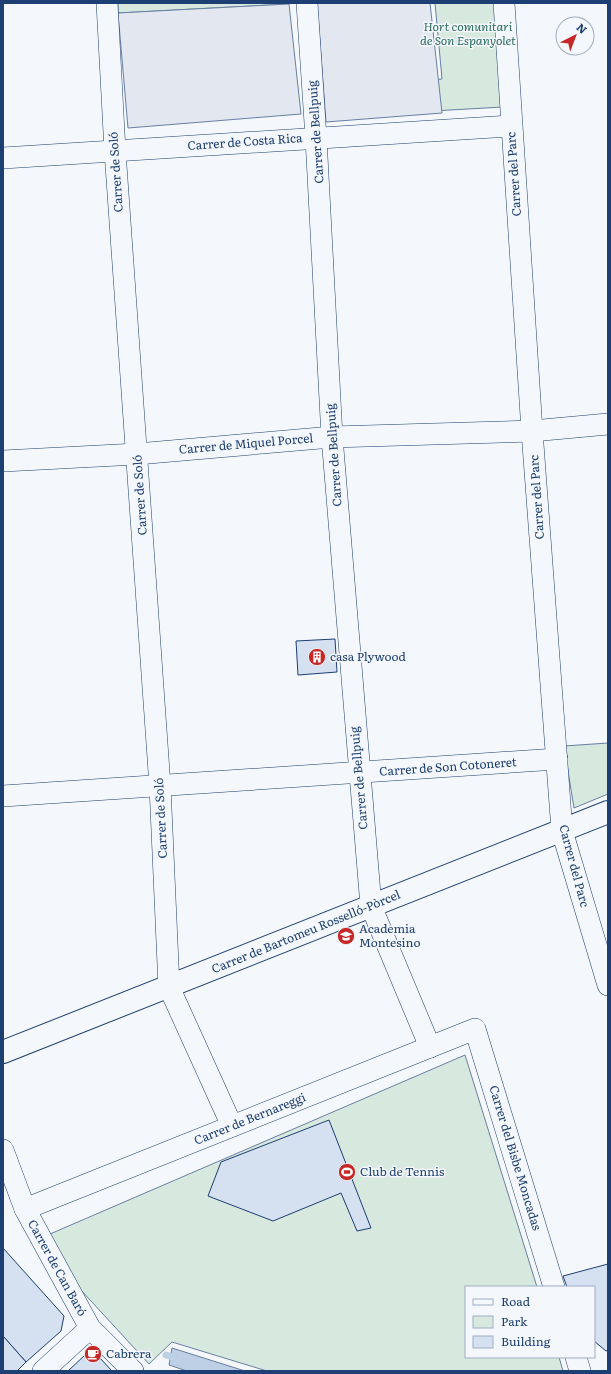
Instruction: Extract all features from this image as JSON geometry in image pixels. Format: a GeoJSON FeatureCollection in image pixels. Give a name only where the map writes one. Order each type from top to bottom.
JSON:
{"type":"FeatureCollection","features":[{"type":"Feature","properties":{"kind":"street","name":"Carrer de Soló"},"geometry":{"type":"LineString","coordinates":[[107,3],[115,151],[160,786],[169,987]]}},
{"type":"Feature","properties":{"kind":"street","name":"Carrer de Bellpuig"},"geometry":{"type":"LineString","coordinates":[[307,3],[316,138],[332,437],[371,906],[430,1047]]}},
{"type":"Feature","properties":{"kind":"street","name":"Carrer del Parc"},"geometry":{"type":"LineString","coordinates":[[504,3],[532,431],[562,831],[608,985]]}},
{"type":"Feature","properties":{"kind":"street","name":"Carrer de Costa Rica"},"geometry":{"type":"LineString","coordinates":[[3,158],[511,126]]}},
{"type":"Feature","properties":{"kind":"street","name":"Carrer de Miquel Porcel"},"geometry":{"type":"LineString","coordinates":[[3,461],[137,454],[332,437],[532,431],[608,424]]}},
{"type":"Feature","properties":{"kind":"street","name":"Carrer de Son Cotoneret"},"geometry":{"type":"LineString","coordinates":[[3,796],[557,759]]}},
{"type":"Feature","properties":{"kind":"street","name":"Carrer de Bartomeu Rosselló-Pòrcel"},"geometry":{"type":"LineString","coordinates":[[3,1052],[608,812]]}},
{"type":"Feature","properties":{"kind":"street"},"geometry":{"type":"LineString","coordinates":[[169,987],[232,1126]]}},
{"type":"Feature","properties":{"kind":"street","name":"Carrer de Bernareggi"},"geometry":{"type":"LineString","coordinates":[[24,1209],[475,1029]]}},
{"type":"Feature","properties":{"kind":"street","name":"Carrer del Bisbe Moncadas"},"geometry":{"type":"LineString","coordinates":[[475,1029],[554,1286]]}},
{"type":"Feature","properties":{"kind":"street","name":"Carrer de Can Baró"},"geometry":{"type":"LineString","coordinates":[[3,1150],[24,1209],[90,1328],[133,1371]]}},
{"type":"Feature","properties":{"kind":"street"},"geometry":{"type":"LineString","coordinates":[[43,1371],[90,1328]]}},
{"type":"Feature","properties":{"kind":"street"},"geometry":{"type":"LineString","coordinates":[[576,1358],[580,1371]]}},
{"type":"Feature","properties":{"kind":"green space"},"geometry":{"type":"Polygon","coordinates":[[[118,3],[289,3],[289,4],[118,13],[118,3]]]}},
{"type":"Feature","properties":{"kind":"green space","name":"Hort comunitari de Son Espanyolet"},"geometry":{"type":"Polygon","coordinates":[[[435,3],[497,3],[503,107],[362,115],[416,81],[442,79],[435,3]]]}},
{"type":"Feature","properties":{"kind":"green space"},"geometry":{"type":"Polygon","coordinates":[[[608,743],[608,794],[574,808],[564,746],[608,743]]]}},
{"type":"Feature","properties":{"kind":"green space","name":"Club de Tennis"},"geometry":{"type":"Polygon","coordinates":[[[465,1055],[537,1286],[465,1286],[465,1358],[559,1358],[563,1371],[267,1371],[172,1342],[149,1364],[56,1263],[50,1234],[465,1055]]]}},
{"type":"Feature","properties":{"kind":"shaded area"},"geometry":{"type":"Polygon","coordinates":[[[317,3],[430,3],[442,113],[326,122],[317,3]]]}},
{"type":"Feature","properties":{"kind":"shaded area"},"geometry":{"type":"Polygon","coordinates":[[[289,4],[301,114],[128,128],[118,13],[289,4]]]}},
{"type":"Feature","properties":{"kind":"water"},"geometry":{"type":"Polygon","coordinates":[[[172,1348],[245,1371],[187,1371],[169,1365],[172,1348]]]}},
{"type":"Feature","properties":{"kind":"building","name":"casa Plywood"},"geometry":{"type":"Polygon","coordinates":[[[335,639],[337,672],[298,675],[296,641],[335,639]]]}},
{"type":"Feature","properties":{"kind":"building"},"geometry":{"type":"Polygon","coordinates":[[[329,1120],[371,1228],[357,1231],[341,1193],[273,1221],[208,1196],[221,1162],[329,1120]]]}},
{"type":"Feature","properties":{"kind":"building"},"geometry":{"type":"Polygon","coordinates":[[[3,1248],[64,1316],[61,1331],[26,1362],[3,1336],[3,1248]]]}},
{"type":"Feature","properties":{"kind":"building"},"geometry":{"type":"Polygon","coordinates":[[[608,1264],[608,1350],[606,1351],[595,1342],[595,1286],[567,1286],[563,1276],[608,1264]]]}},
{"type":"Feature","properties":{"kind":"building"},"geometry":{"type":"Polygon","coordinates":[[[3,1336],[26,1362],[17,1371],[3,1371],[3,1336]]]}},
{"type":"Feature","properties":{"kind":"building"},"geometry":{"type":"Polygon","coordinates":[[[85,1355],[99,1357],[112,1371],[68,1371],[85,1355]]]}},
{"type":"Feature","properties":{"kind":"waterway"},"geometry":{"type":"LineString","coordinates":[[166,1355],[179,1359]]}},
{"type":"Feature","properties":{"kind":"place","name":"casa Plywood"},"geometry":{"type":"Point","coordinates":[317,657]}},
{"type":"Feature","properties":{"kind":"place","name":"Academia Montesino"},"geometry":{"type":"Point","coordinates":[346,936]}},
{"type":"Feature","properties":{"kind":"place","name":"Club de Tennis"},"geometry":{"type":"Point","coordinates":[347,1172]}},
{"type":"Feature","properties":{"kind":"place","name":"Cabrera"},"geometry":{"type":"Point","coordinates":[93,1354]}}]}
